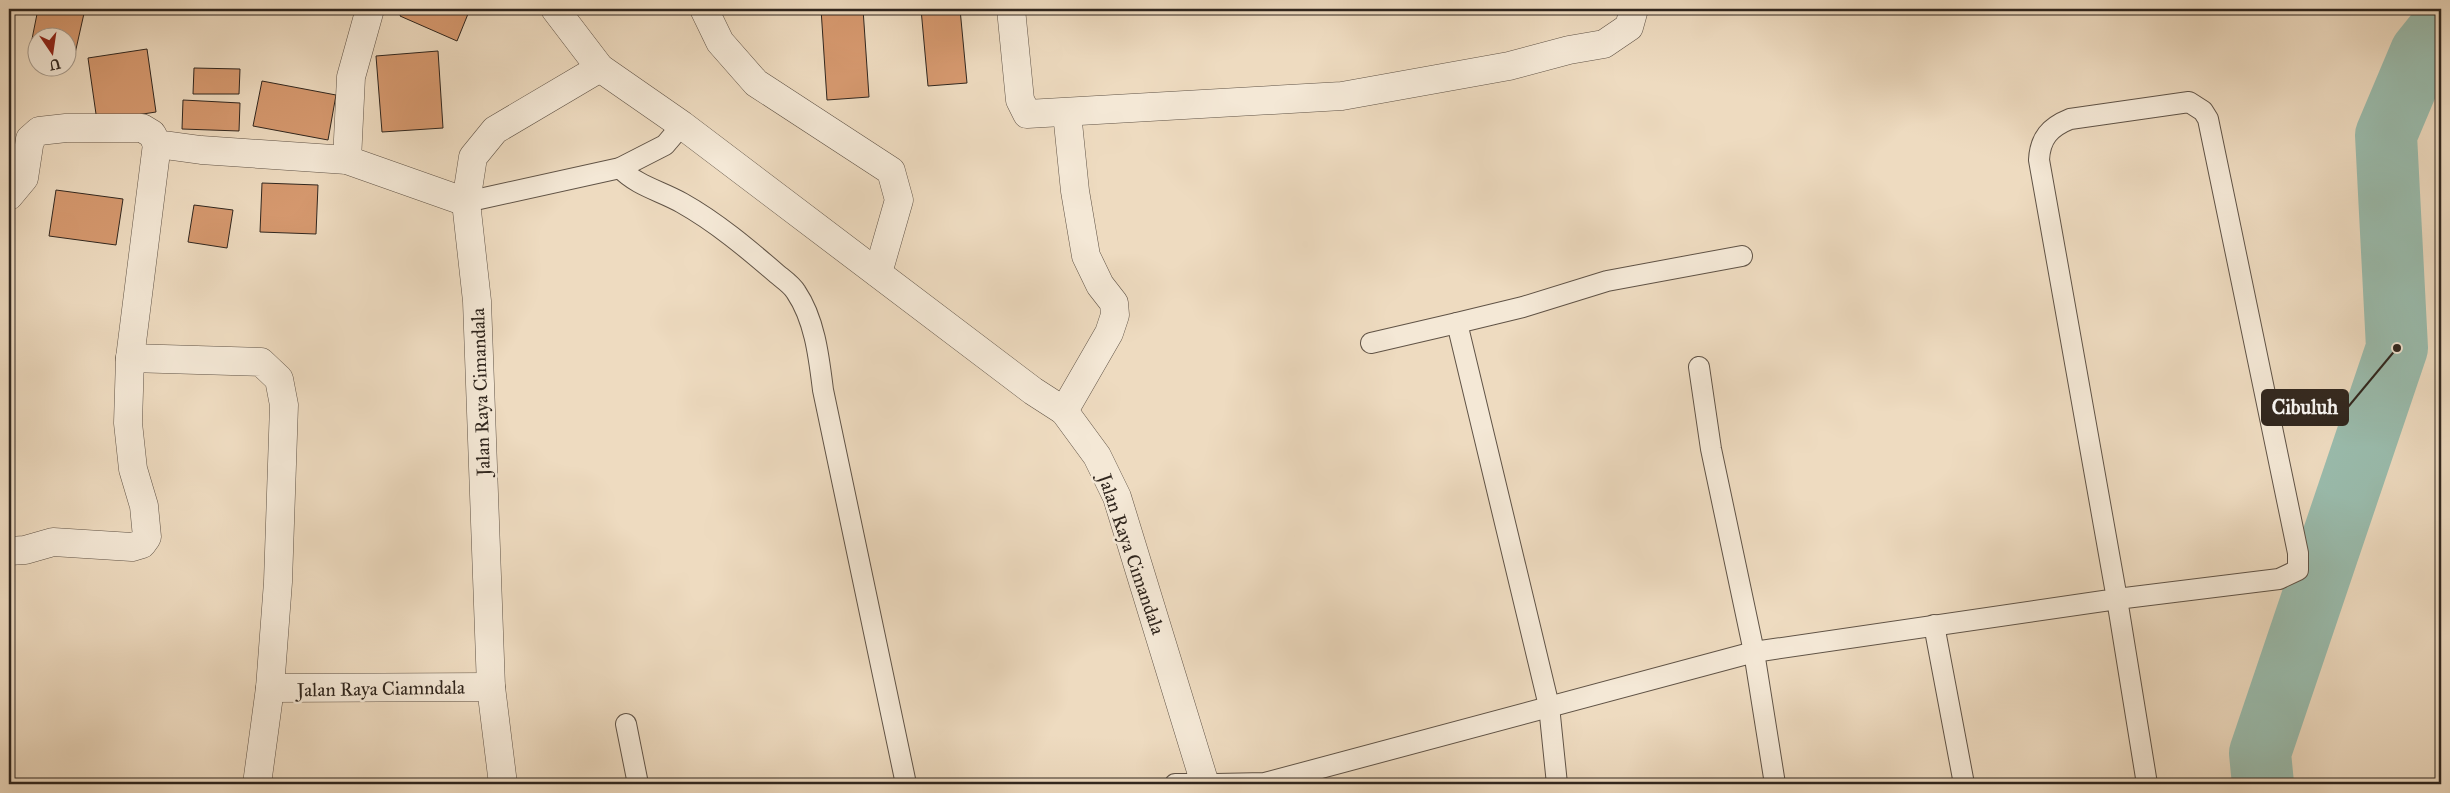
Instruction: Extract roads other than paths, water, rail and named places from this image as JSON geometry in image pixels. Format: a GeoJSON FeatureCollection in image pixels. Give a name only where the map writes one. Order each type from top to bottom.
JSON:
{"type":"FeatureCollection","features":[{"type":"Feature","properties":{"kind":"street"},"geometry":{"type":"LineString","coordinates":[[346,160],[350,77],[370,9]]}},
{"type":"Feature","properties":{"kind":"street","name":"Jalan Raya Cimandala"},"geometry":{"type":"LineString","coordinates":[[555,9],[600,68],[682,125],[1033,391],[1064,411],[1097,456],[1117,497],[1205,784]]}},
{"type":"Feature","properties":{"kind":"street"},"geometry":{"type":"LineString","coordinates":[[704,9],[720,42],[756,82],[891,171],[899,200],[878,273]]}},
{"type":"Feature","properties":{"kind":"street"},"geometry":{"type":"LineString","coordinates":[[1011,9],[1020,100],[1027,114],[1342,96],[1509,66],[1604,44],[1629,27],[1634,9]]}},
{"type":"Feature","properties":{"kind":"street","name":"Jalan Raya Cimandala"},"geometry":{"type":"LineString","coordinates":[[503,784],[491,686],[478,301],[466,202],[474,157],[495,130],[600,68]]}},
{"type":"Feature","properties":{"kind":"street"},"geometry":{"type":"LineString","coordinates":[[1064,411],[1109,333],[1115,315],[1114,303],[1100,285],[1086,256],[1075,191],[1067,113]]}},
{"type":"Feature","properties":{"kind":"street"},"geometry":{"type":"LineString","coordinates":[[9,196],[24,178],[30,139],[39,131],[66,128],[142,128],[152,134],[157,144],[130,358],[128,423],[132,469],[144,506],[147,537],[142,544],[132,547],[53,542],[25,550],[9,551]]}},
{"type":"Feature","properties":{"kind":"street"},"geometry":{"type":"LineString","coordinates":[[157,144],[201,150],[346,160],[466,202]]}},
{"type":"Feature","properties":{"kind":"street"},"geometry":{"type":"LineString","coordinates":[[130,358],[260,362],[279,379],[284,405],[278,582],[270,688],[257,784]]}},
{"type":"Feature","properties":{"kind":"street","name":"Jalan Raya Ciamndala"},"geometry":{"type":"LineString","coordinates":[[270,688],[491,686]]}},
{"type":"Feature","properties":{"kind":"lane"},"geometry":{"type":"LineString","coordinates":[[1216,784],[1265,783],[1754,652],[2117,599],[2279,579],[2298,570],[2299,562],[2208,120],[2204,111],[2189,102],[2070,118],[2050,130],[2040,148],[2039,160],[2117,599],[2147,784]]}},
{"type":"Feature","properties":{"kind":"lane"},"geometry":{"type":"LineString","coordinates":[[466,202],[620,168],[665,145],[682,125]]}},
{"type":"Feature","properties":{"kind":"lane"},"geometry":{"type":"LineString","coordinates":[[620,168],[628,176],[683,203],[715,225],[796,291],[809,320],[817,349],[823,390],[906,784]]}},
{"type":"Feature","properties":{"kind":"lane"},"geometry":{"type":"LineString","coordinates":[[1371,343],[1523,308],[1607,281],[1742,256]]}},
{"type":"Feature","properties":{"kind":"lane"},"geometry":{"type":"LineString","coordinates":[[1457,323],[1549,706],[1557,784]]}},
{"type":"Feature","properties":{"kind":"lane"},"geometry":{"type":"LineString","coordinates":[[1699,367],[1711,449],[1754,652],[1775,784]]}},
{"type":"Feature","properties":{"kind":"lane"},"geometry":{"type":"LineString","coordinates":[[1934,625],[1964,784]]}},
{"type":"Feature","properties":{"kind":"lane"},"geometry":{"type":"LineString","coordinates":[[626,724],[638,784]]}},
{"type":"Feature","properties":{"kind":"lane"},"geometry":{"type":"LineString","coordinates":[[1175,784],[1190,784]]}},
{"type":"Feature","properties":{"kind":"waterway"},"geometry":{"type":"LineString","coordinates":[[2263,784],[2260,753],[2397,348],[2386,135],[2421,52],[2441,27]]}},
{"type":"Feature","properties":{"kind":"place","name":"Cibuluh"},"geometry":{"type":"Point","coordinates":[2397,348]}}]}
